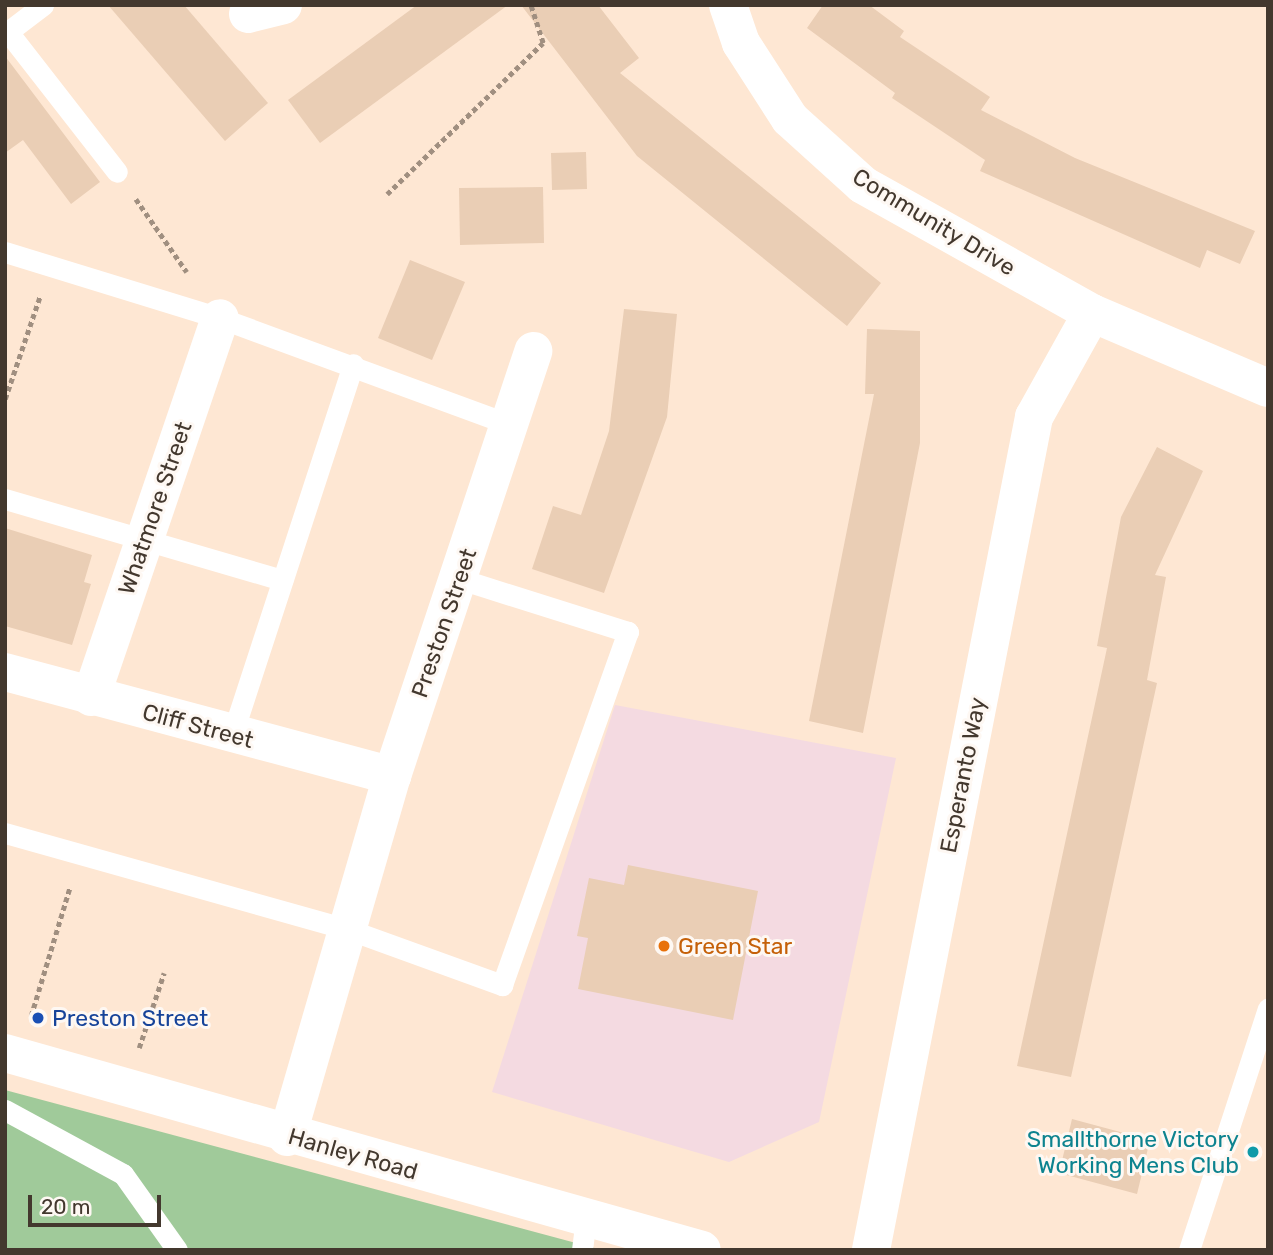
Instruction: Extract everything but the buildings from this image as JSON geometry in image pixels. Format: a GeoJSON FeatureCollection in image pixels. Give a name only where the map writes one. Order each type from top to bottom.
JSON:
{"type":"FeatureCollection","features":[{"type":"Feature","properties":{"kind":"street","name":"Community Drive"},"geometry":{"type":"LineString","coordinates":[[728,5],[741,43],[790,119],[863,186],[1092,313],[1264,380]]}},
{"type":"Feature","properties":{"kind":"street","name":"Esperanto Way"},"geometry":{"type":"LineString","coordinates":[[871,1250],[1034,417],[1092,313]]}},
{"type":"Feature","properties":{"kind":"street","name":"Whatmore Street"},"geometry":{"type":"LineString","coordinates":[[91,697],[220,318]]}},
{"type":"Feature","properties":{"kind":"street","name":"Preston Street"},"geometry":{"type":"LineString","coordinates":[[287,1136],[350,930],[392,776],[460,579],[533,351]]}},
{"type":"Feature","properties":{"kind":"street","name":"Cliff Street"},"geometry":{"type":"LineString","coordinates":[[5,672],[392,776]]}},
{"type":"Feature","properties":{"kind":"street","name":"Hanley Road"},"geometry":{"type":"LineString","coordinates":[[12,1055],[287,1136],[584,1234],[702,1250]]}},
{"type":"Feature","properties":{"kind":"lane"},"geometry":{"type":"LineString","coordinates":[[43,5],[7,33],[117,172]]}},
{"type":"Feature","properties":{"kind":"lane"},"geometry":{"type":"LineString","coordinates":[[5,252],[220,318],[353,364],[508,424]]}},
{"type":"Feature","properties":{"kind":"lane"},"geometry":{"type":"LineString","coordinates":[[232,735],[353,364]]}},
{"type":"Feature","properties":{"kind":"lane"},"geometry":{"type":"LineString","coordinates":[[5,499],[145,537],[282,580]]}},
{"type":"Feature","properties":{"kind":"lane"},"geometry":{"type":"LineString","coordinates":[[5,833],[350,930],[502,985],[628,632],[460,579]]}},
{"type":"Feature","properties":{"kind":"lane"},"geometry":{"type":"LineString","coordinates":[[1189,1250],[1268,1009]]}},
{"type":"Feature","properties":{"kind":"lane"},"geometry":{"type":"LineString","coordinates":[[5,1110],[123,1174],[177,1250]]}},
{"type":"Feature","properties":{"kind":"path"},"geometry":{"type":"LineString","coordinates":[[387,194],[543,43],[531,5]]}},
{"type":"Feature","properties":{"kind":"path"},"geometry":{"type":"LineString","coordinates":[[117,172],[220,318]]}},
{"type":"Feature","properties":{"kind":"path"},"geometry":{"type":"LineString","coordinates":[[5,399],[51,265]]}},
{"type":"Feature","properties":{"kind":"path"},"geometry":{"type":"LineString","coordinates":[[12,1055],[80,854]]}},
{"type":"Feature","properties":{"kind":"path"},"geometry":{"type":"LineString","coordinates":[[126,1089],[164,972]]}},
{"type":"Feature","properties":{"kind":"shaded area"},"geometry":{"type":"Polygon","coordinates":[[[615,705],[896,758],[819,1122],[729,1162],[492,1092],[615,705]]]}},
{"type":"Feature","properties":{"kind":"green space"},"geometry":{"type":"Polygon","coordinates":[[[5,1090],[602,1250],[5,1250],[5,1090]]]}},
{"type":"Feature","properties":{"kind":"place","name":"Green Star"},"geometry":{"type":"Point","coordinates":[664,946]}},
{"type":"Feature","properties":{"kind":"place","name":"Preston Street"},"geometry":{"type":"Point","coordinates":[38,1018]}},
{"type":"Feature","properties":{"kind":"place","name":"Smallthorne Victory Working Mens Club"},"geometry":{"type":"Point","coordinates":[1253,1152]}}]}
